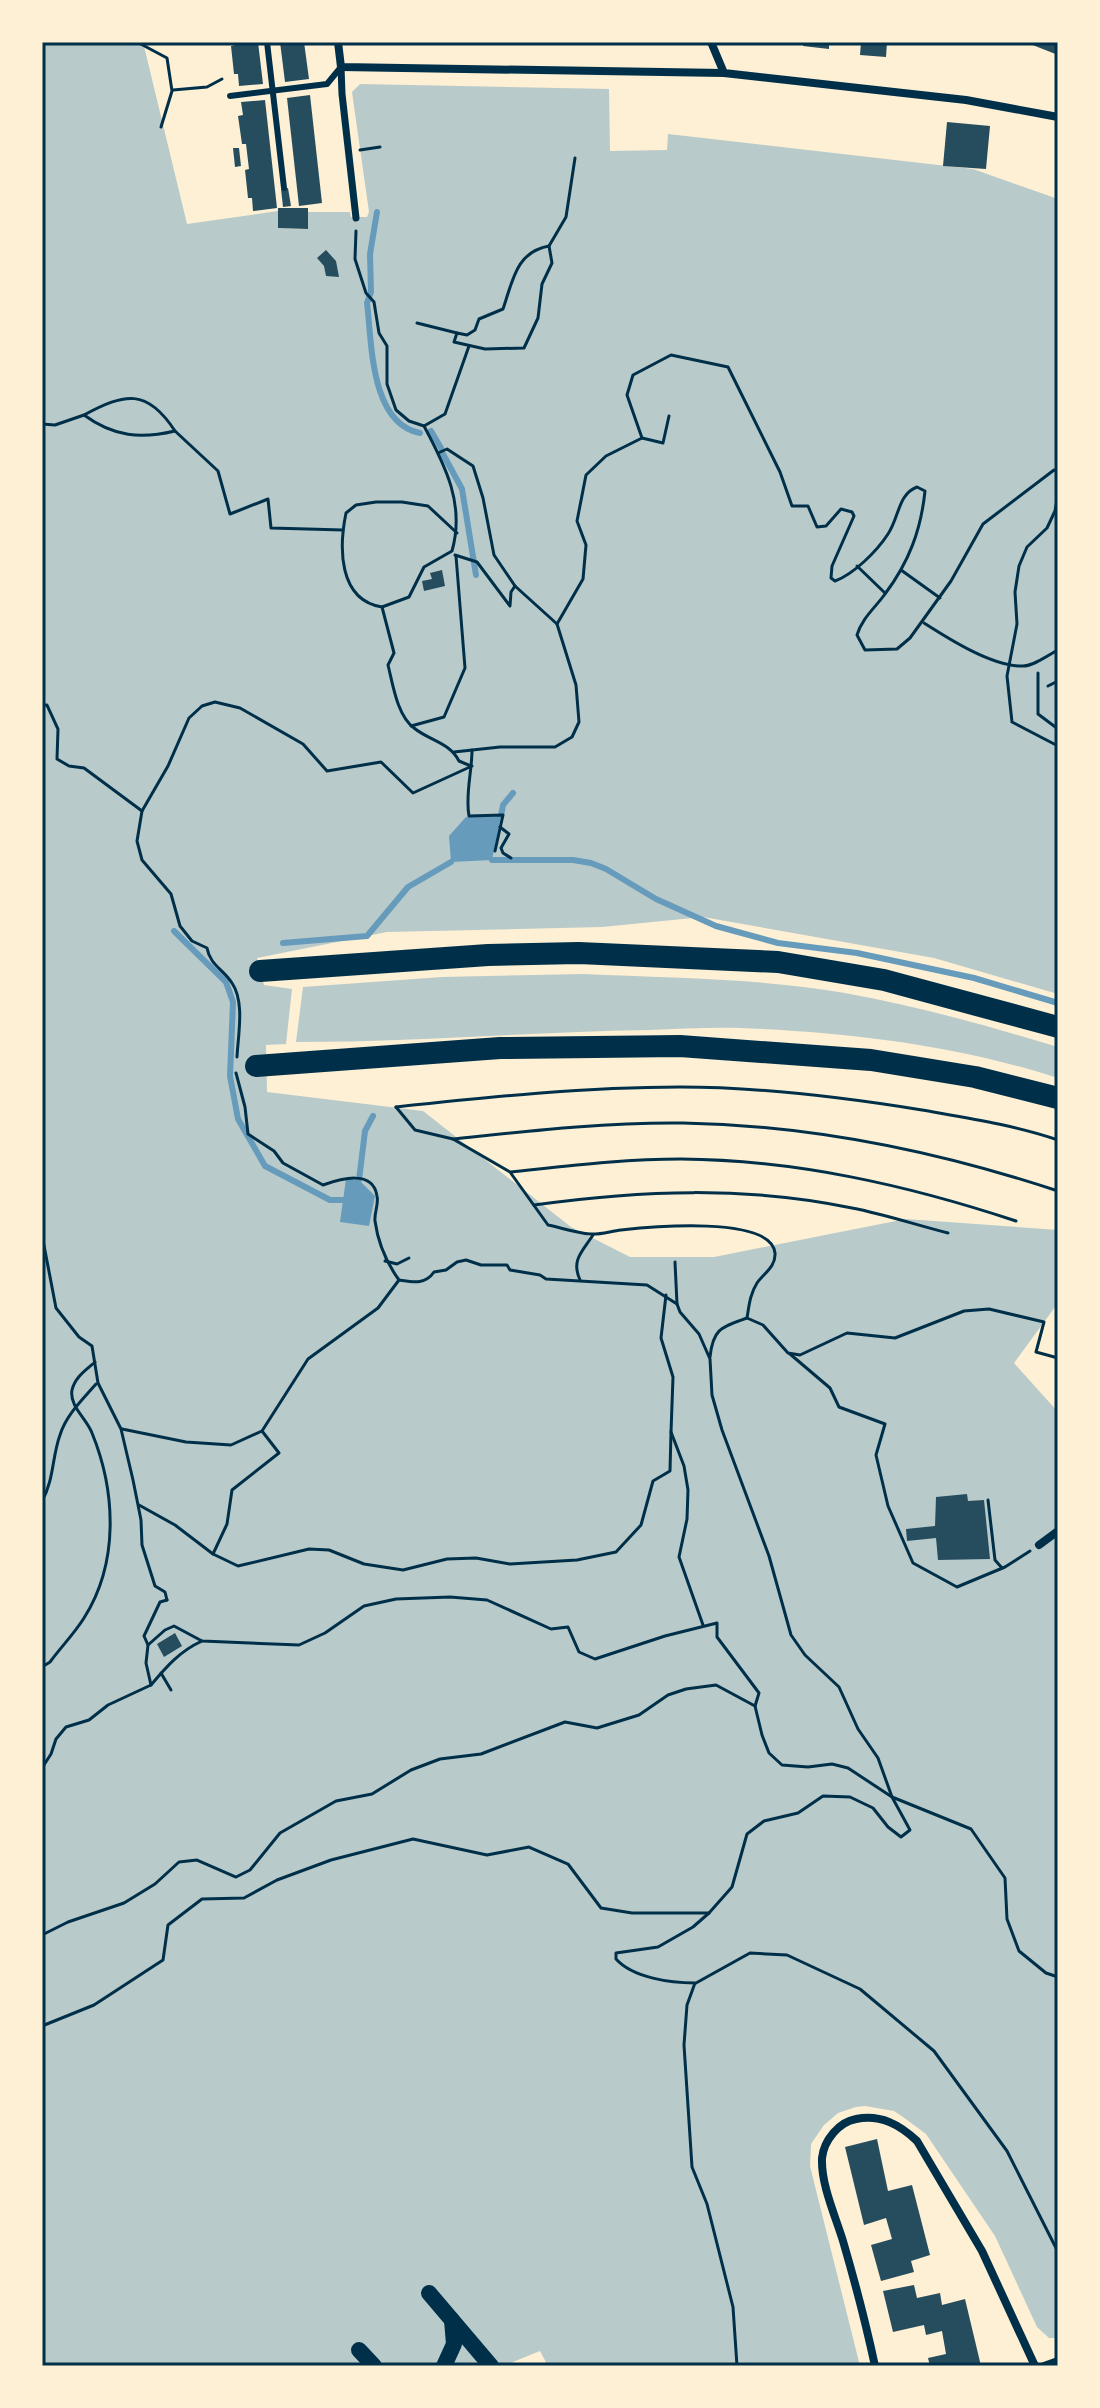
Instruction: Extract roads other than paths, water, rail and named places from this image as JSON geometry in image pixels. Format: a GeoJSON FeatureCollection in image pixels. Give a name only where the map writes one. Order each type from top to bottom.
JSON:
{"type":"FeatureCollection","features":[{"type":"Feature","properties":{"kind":"highway"},"geometry":{"type":"LineString","coordinates":[[260,971],[488,955],[579,953],[778,962],[884,980],[1058,1027]]}},
{"type":"Feature","properties":{"kind":"highway"},"geometry":{"type":"LineString","coordinates":[[256,1066],[500,1048],[680,1046],[871,1060],[975,1077],[1058,1098]]}},
{"type":"Feature","properties":{"kind":"main road"},"geometry":{"type":"LineString","coordinates":[[429,2293],[491,2366]]}},
{"type":"Feature","properties":{"kind":"main road"},"geometry":{"type":"LineString","coordinates":[[444,2366],[454,2344],[452,2320]]}},
{"type":"Feature","properties":{"kind":"main road"},"geometry":{"type":"LineString","coordinates":[[359,2350],[374,2366]]}},
{"type":"Feature","properties":{"kind":"street"},"geometry":{"type":"LineString","coordinates":[[338,42],[356,218]]}},
{"type":"Feature","properties":{"kind":"street"},"geometry":{"type":"LineString","coordinates":[[711,42],[724,73]]}},
{"type":"Feature","properties":{"kind":"street"},"geometry":{"type":"LineString","coordinates":[[341,67],[724,73],[966,100],[1058,117]]}},
{"type":"Feature","properties":{"kind":"street"},"geometry":{"type":"LineString","coordinates":[[1039,1545],[1058,1531]]}},
{"type":"Feature","properties":{"kind":"street"},"geometry":{"type":"LineString","coordinates":[[875,2366],[845,2246],[822,2173],[822,2154],[841,2125],[855,2119],[873,2118],[890,2121],[917,2141],[982,2251],[1035,2366]]}},
{"type":"Feature","properties":{"kind":"street"},"geometry":{"type":"LineString","coordinates":[[1044,2366],[1058,2361]]}},
{"type":"Feature","properties":{"kind":"lane"},"geometry":{"type":"LineString","coordinates":[[267,42],[284,188]]}},
{"type":"Feature","properties":{"kind":"lane"},"geometry":{"type":"LineString","coordinates":[[230,96],[327,84],[341,67]]}},
{"type":"Feature","properties":{"kind":"water"},"geometry":{"type":"Polygon","coordinates":[[[501,816],[492,860],[451,862],[449,836],[466,817],[501,816]]]}},
{"type":"Feature","properties":{"kind":"water"},"geometry":{"type":"Polygon","coordinates":[[[346,1179],[359,1180],[375,1196],[369,1226],[340,1222],[346,1179]]]}},
{"type":"Feature","properties":{"kind":"waterway"},"geometry":{"type":"LineString","coordinates":[[377,212],[370,254],[371,292],[367,303],[373,359],[383,398],[391,414],[404,426],[420,433]]}},
{"type":"Feature","properties":{"kind":"waterway"},"geometry":{"type":"LineString","coordinates":[[431,431],[441,448]]}},
{"type":"Feature","properties":{"kind":"waterway"},"geometry":{"type":"LineString","coordinates":[[443,454],[462,489],[476,575]]}},
{"type":"Feature","properties":{"kind":"waterway"},"geometry":{"type":"LineString","coordinates":[[501,816],[503,805],[513,793]]}},
{"type":"Feature","properties":{"kind":"waterway"},"geometry":{"type":"LineString","coordinates":[[492,860],[573,860],[591,863],[656,899],[716,926],[778,943],[857,953],[974,978],[1058,1003]]}},
{"type":"Feature","properties":{"kind":"waterway"},"geometry":{"type":"LineString","coordinates":[[283,943],[367,936],[408,887],[451,862]]}},
{"type":"Feature","properties":{"kind":"waterway"},"geometry":{"type":"LineString","coordinates":[[174,931],[226,982],[233,1002],[230,1076],[238,1119],[265,1166],[330,1200],[343,1200]]}},
{"type":"Feature","properties":{"kind":"waterway"},"geometry":{"type":"LineString","coordinates":[[359,1180],[365,1131],[373,1116]]}}]}
